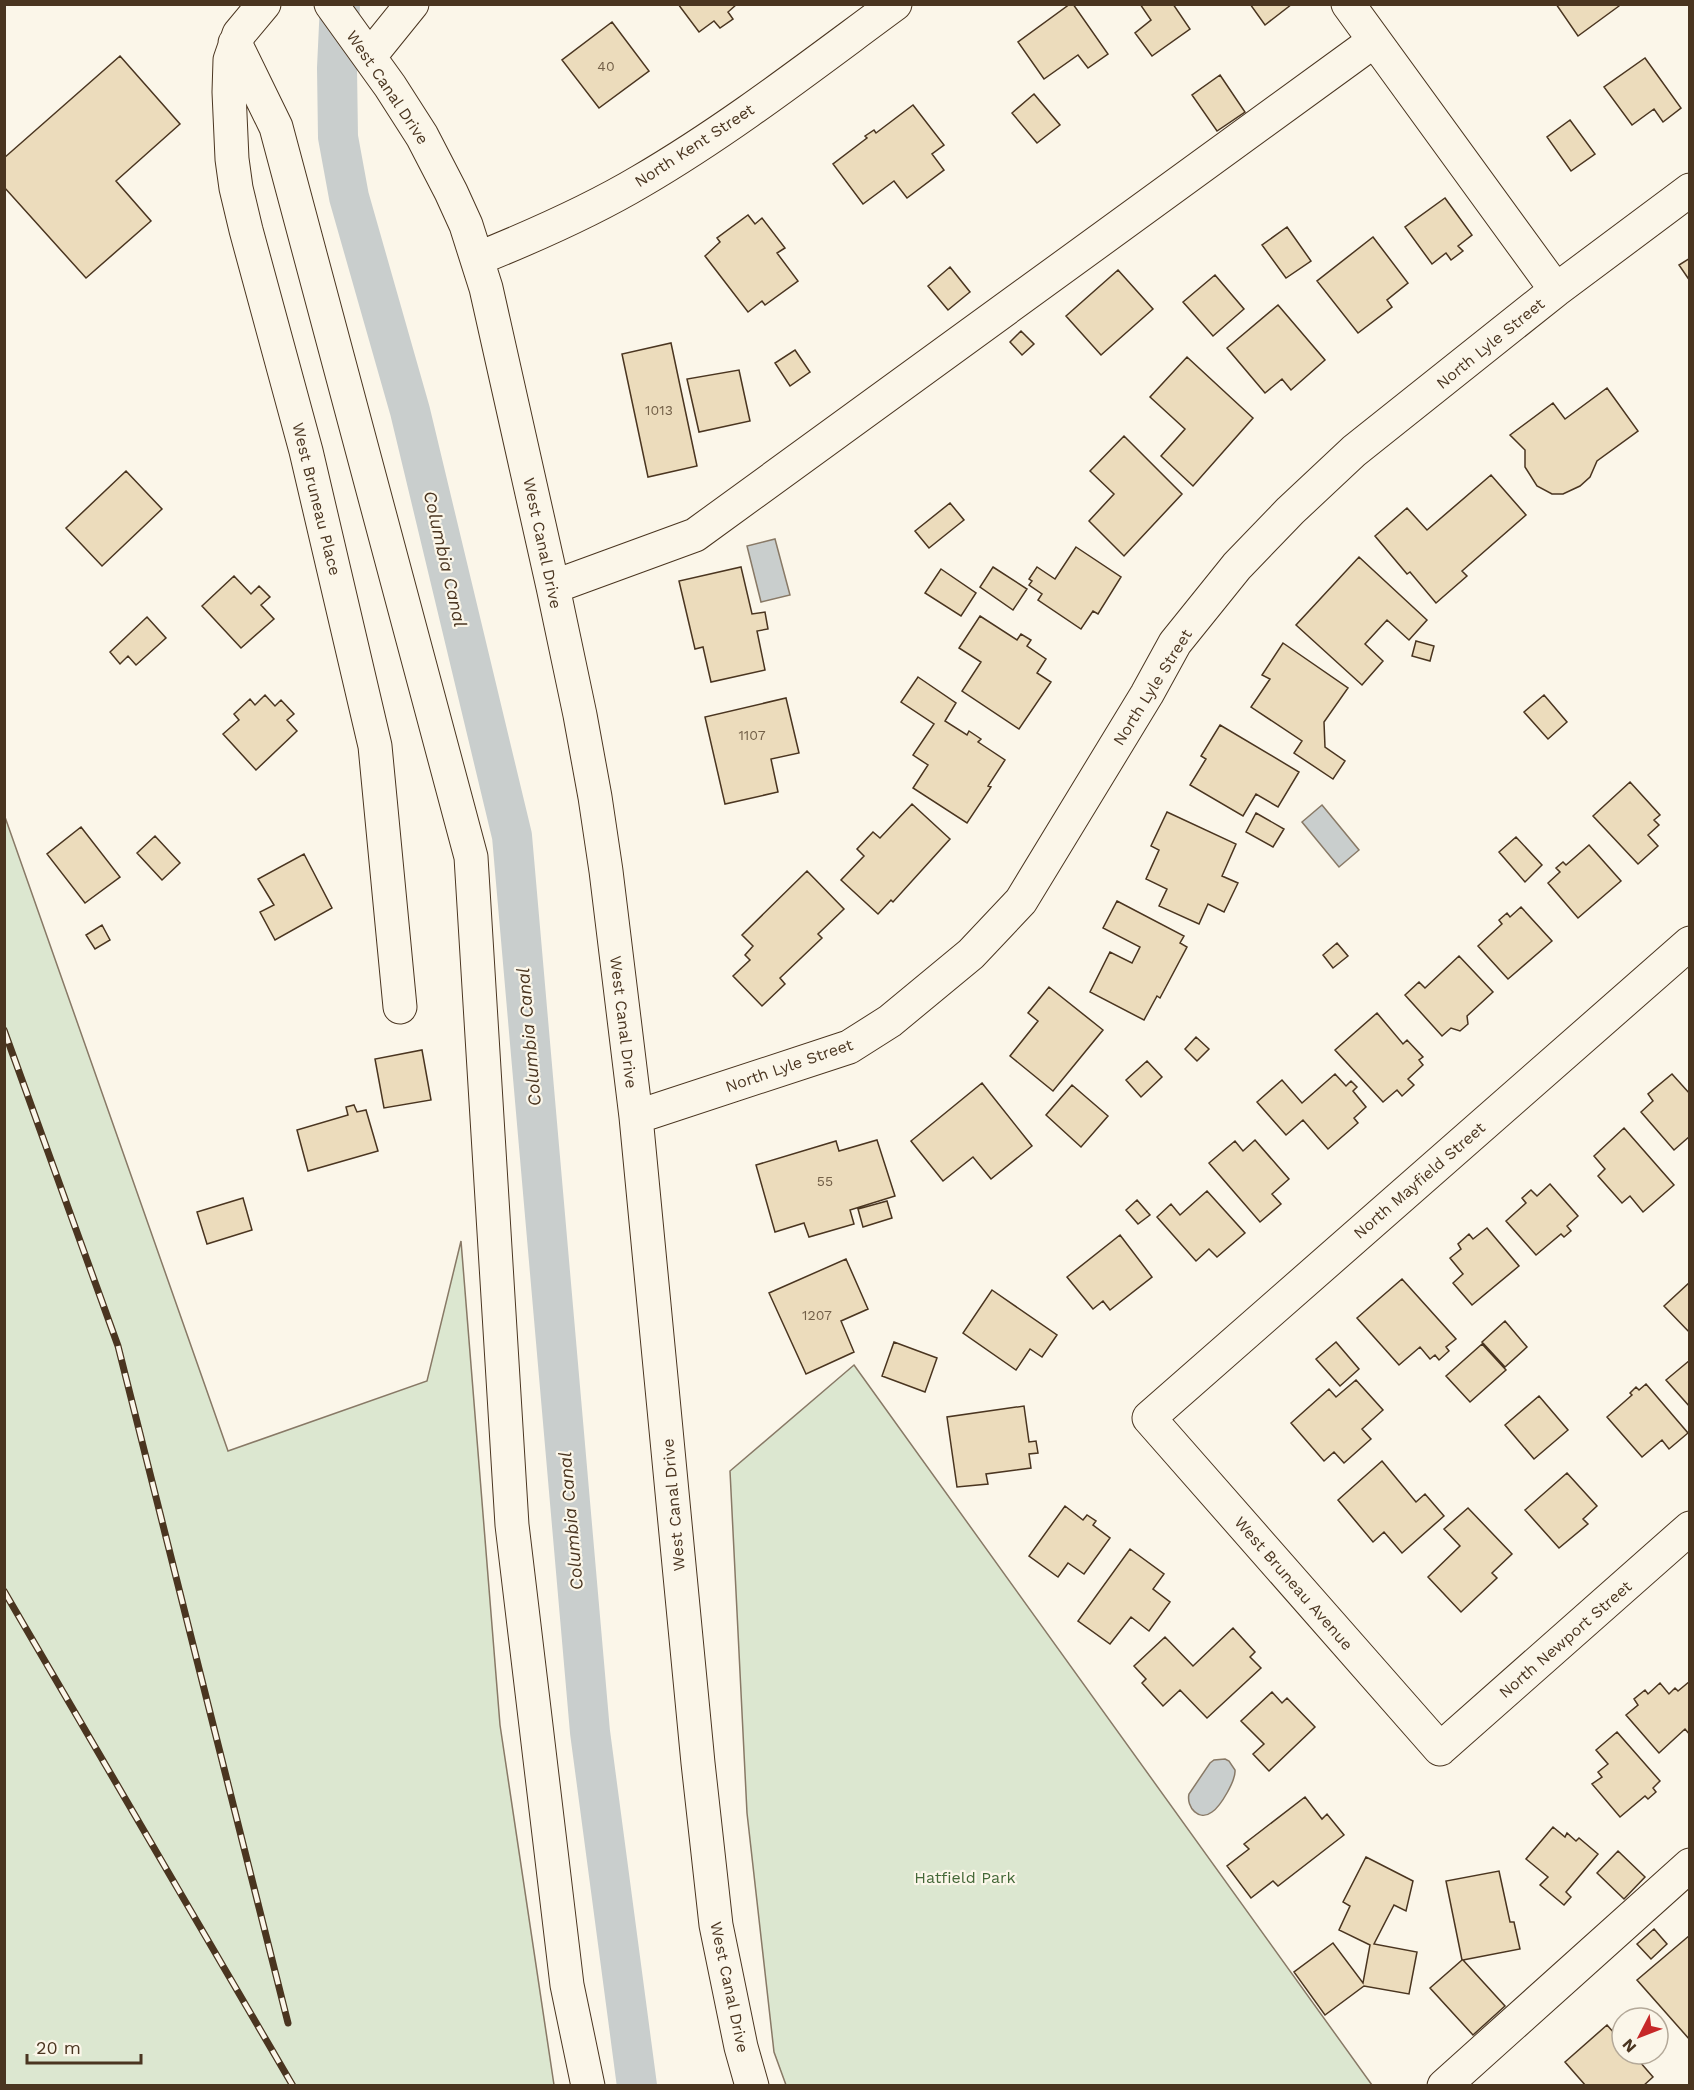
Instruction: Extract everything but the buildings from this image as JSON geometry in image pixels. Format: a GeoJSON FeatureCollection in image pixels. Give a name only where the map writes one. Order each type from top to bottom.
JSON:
{"type":"FeatureCollection","features":[{"type":"Feature","properties":{"kind":"street","name":"West Bruneau Place"},"geometry":{"type":"LineString","coordinates":[[264,4],[244,26],[235,43],[230,60],[231,159],[236,188],[306,451],[375,746],[400,1007]]}},
{"type":"Feature","properties":{"kind":"street","name":"West Canal Drive"},"geometry":{"type":"LineString","coordinates":[[331,4],[364,48],[422,136],[466,225],[486,288],[553,587],[597,808],[636,1117],[698,1763],[716,1925],[741,2047],[752,2085]]}},
{"type":"Feature","properties":{"kind":"street"},"geometry":{"type":"LineString","coordinates":[[364,48],[412,4]]}},
{"type":"Feature","properties":{"kind":"street","name":"North Kent Street"},"geometry":{"type":"LineString","coordinates":[[477,259],[557,225],[641,181],[693,149],[895,4]]}},
{"type":"Feature","properties":{"kind":"street"},"geometry":{"type":"LineString","coordinates":[[1348,4],[1556,290]]}},
{"type":"Feature","properties":{"kind":"street"},"geometry":{"type":"LineString","coordinates":[[553,587],[695,535],[1374,41]]}},
{"type":"Feature","properties":{"kind":"street"},"geometry":{"type":"LineString","coordinates":[[235,43],[276,127],[471,857],[512,1525],[567,1985],[588,2085]]}},
{"type":"Feature","properties":{"kind":"street","name":"North Lyle Street"},"geometry":{"type":"LineString","coordinates":[[636,1117],[849,1047],[890,1021],[971,954],[1020,902],[1175,643],[1237,566],[1354,451],[1556,290],[1689,190]]}},
{"type":"Feature","properties":{"kind":"street","name":"North Mayfield Street"},"geometry":{"type":"LineString","coordinates":[[1149,1418],[1689,943]]}},
{"type":"Feature","properties":{"kind":"street","name":"West Bruneau Avenue"},"geometry":{"type":"LineString","coordinates":[[1149,1418],[1440,1749]]}},
{"type":"Feature","properties":{"kind":"street","name":"North Newport Street"},"geometry":{"type":"LineString","coordinates":[[1440,1749],[1689,1528]]}},
{"type":"Feature","properties":{"kind":"street"},"geometry":{"type":"LineString","coordinates":[[1444,2085],[1689,1865]]}},
{"type":"Feature","properties":{"kind":"green space"},"geometry":{"type":"Polygon","coordinates":[[[5,817],[228,1451],[427,1381],[461,1241],[500,1725],[554,2085],[5,2085],[5,817]]]}},
{"type":"Feature","properties":{"kind":"green space","name":"Hatfield Park"},"geometry":{"type":"Polygon","coordinates":[[[854,1365],[1372,2085],[786,2085],[774,2052],[747,1813],[730,1471],[854,1365]]]}},
{"type":"Feature","properties":{"kind":"shaded area"},"geometry":{"type":"Polygon","coordinates":[[[775,539],[790,595],[761,602],[747,546],[775,539]]]}},
{"type":"Feature","properties":{"kind":"shaded area"},"geometry":{"type":"Polygon","coordinates":[[[1322,805],[1359,850],[1339,867],[1302,822],[1322,805]]]}},
{"type":"Feature","properties":{"kind":"shaded area"},"geometry":{"type":"Polygon","coordinates":[[[1225,1759],[1235,1770],[1231,1786],[1212,1812],[1202,1815],[1194,1812],[1189,1794],[1210,1763],[1214,1760],[1225,1759]]]}},
{"type":"Feature","properties":{"kind":"waterway","name":"Columbia Canal"},"geometry":{"type":"LineString","coordinates":[[340,4],[337,68],[338,137],[349,197],[410,411],[512,836],[590,1732],[637,2086]]}},
{"type":"Feature","properties":{"kind":"railway"},"geometry":{"type":"LineString","coordinates":[[4,1030],[118,1346],[288,2023]]}},
{"type":"Feature","properties":{"kind":"railway"},"geometry":{"type":"LineString","coordinates":[[4,1591],[293,2086]]}}]}
